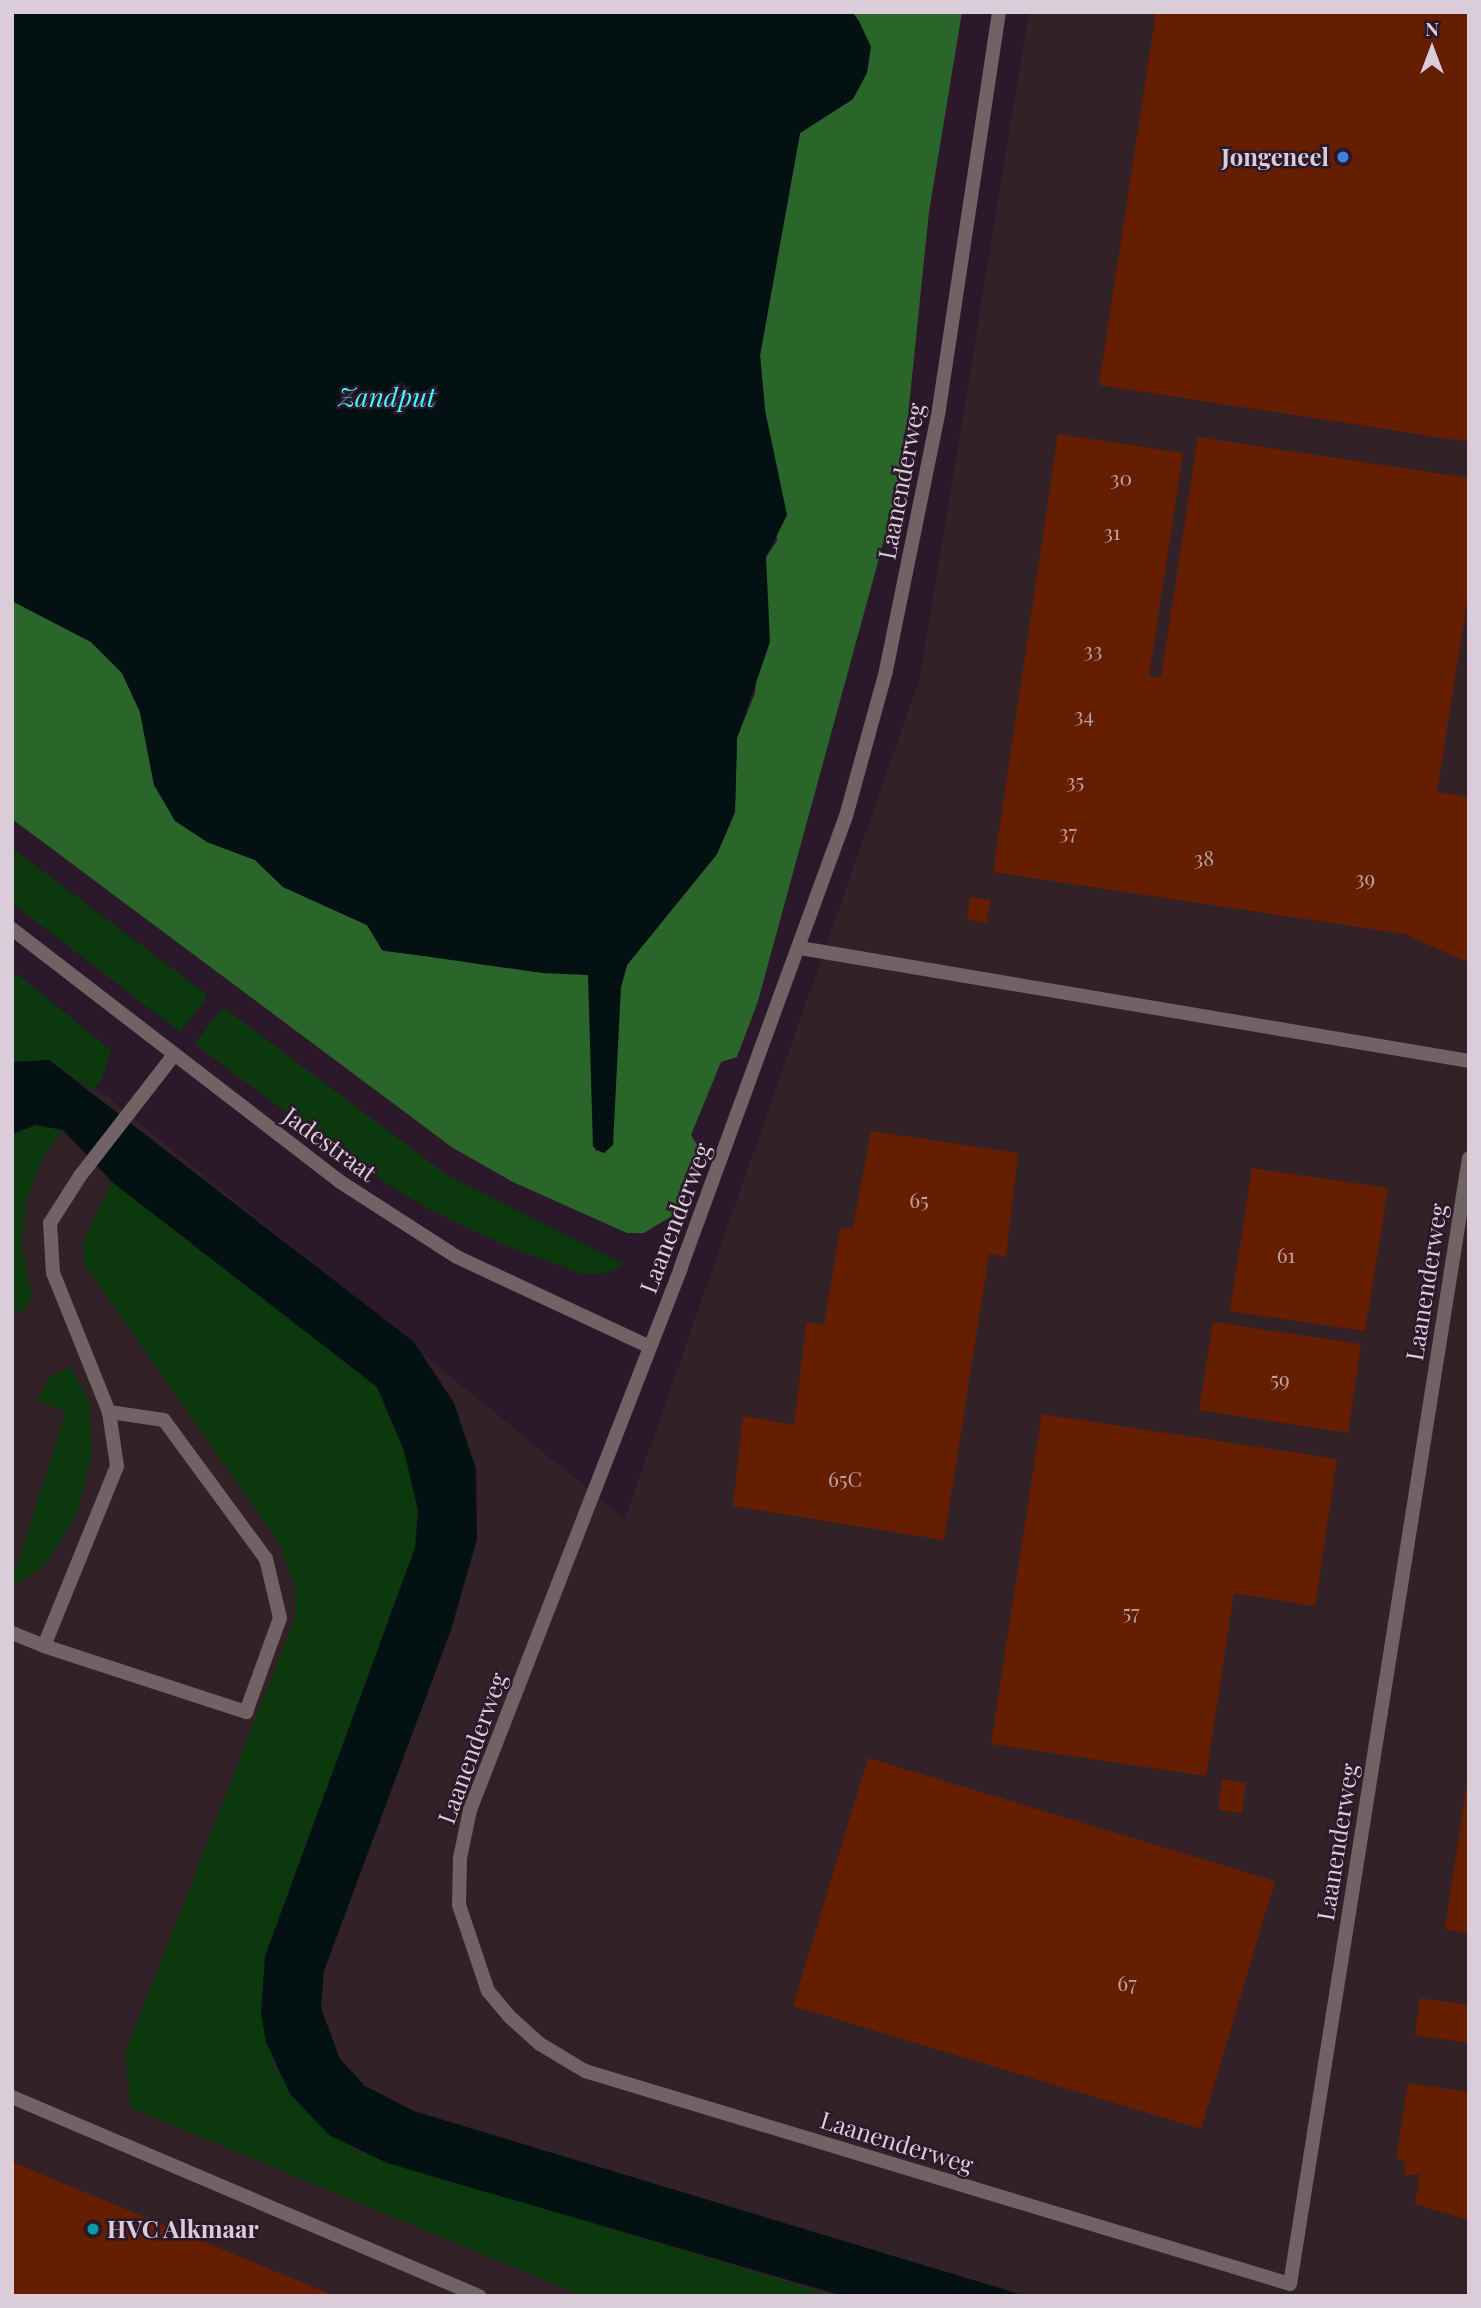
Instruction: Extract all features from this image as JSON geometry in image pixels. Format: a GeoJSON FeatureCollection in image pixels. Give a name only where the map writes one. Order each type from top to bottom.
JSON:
{"type":"FeatureCollection","features":[{"type":"Feature","properties":{"kind":"street","name":"Laanenderweg"},"geometry":{"type":"LineString","coordinates":[[999,12],[939,410],[886,671],[846,817],[800,948],[650,1347],[470,1810],[460,1858],[459,1905],[488,1991],[540,2044],[585,2071],[1290,2284],[1469,1158]]}},
{"type":"Feature","properties":{"kind":"street","name":"Jadestraat"},"geometry":{"type":"LineString","coordinates":[[12,929],[339,1181],[457,1256],[650,1347]]}},
{"type":"Feature","properties":{"kind":"street"},"geometry":{"type":"LineString","coordinates":[[800,948],[1469,1061]]}},
{"type":"Feature","properties":{"kind":"street"},"geometry":{"type":"LineString","coordinates":[[44,1646],[117,1466],[109,1412],[53,1273],[48,1246],[50,1223],[80,1176],[174,1055]]}},
{"type":"Feature","properties":{"kind":"street"},"geometry":{"type":"LineString","coordinates":[[12,1633],[246,1712],[281,1618],[266,1559],[164,1420],[109,1412]]}},
{"type":"Feature","properties":{"kind":"street"},"geometry":{"type":"LineString","coordinates":[[12,2097],[479,2296]]}},
{"type":"Feature","properties":{"kind":"shaded area"},"geometry":{"type":"Polygon","coordinates":[[[1029,12],[1469,12],[1469,2296],[12,2296],[12,1019],[625,1519],[920,678],[1029,12]]]}},
{"type":"Feature","properties":{"kind":"green space"},"geometry":{"type":"Polygon","coordinates":[[[852,12],[962,12],[929,212],[902,474],[758,1001],[737,1057],[721,1062],[691,1135],[700,1150],[675,1214],[644,1233],[627,1233],[513,1182],[453,1148],[12,819],[12,601],[91,642],[122,673],[140,712],[154,785],[207,842],[255,860],[283,887],[367,925],[383,951],[589,975],[595,1150],[604,1153],[621,987],[627,965],[717,854],[735,812],[737,738],[755,693],[766,557],[777,541],[760,355],[800,133],[853,99],[859,21],[852,12]]]}},
{"type":"Feature","properties":{"kind":"green space"},"geometry":{"type":"Polygon","coordinates":[[[12,848],[205,993],[205,1001],[180,1032],[12,903],[12,848]]]}},
{"type":"Feature","properties":{"kind":"green space"},"geometry":{"type":"Polygon","coordinates":[[[12,970],[111,1050],[102,1078],[93,1091],[49,1060],[12,1062],[12,970]]]}},
{"type":"Feature","properties":{"kind":"green space"},"geometry":{"type":"Polygon","coordinates":[[[221,1010],[227,1010],[447,1175],[624,1264],[611,1272],[584,1275],[502,1244],[429,1209],[362,1169],[195,1044],[221,1010]]]}},
{"type":"Feature","properties":{"kind":"green space"},"geometry":{"type":"Polygon","coordinates":[[[36,1125],[63,1130],[42,1159],[26,1202],[21,1245],[32,1295],[24,1313],[12,1308],[12,1134],[36,1125]]]}},
{"type":"Feature","properties":{"kind":"green space"},"geometry":{"type":"Polygon","coordinates":[[[112,1182],[377,1387],[404,1451],[418,1510],[415,1548],[265,1956],[261,2013],[275,2069],[354,2150],[833,2296],[583,2296],[131,2108],[125,2054],[295,1617],[296,1591],[280,1544],[85,1265],[83,1242],[112,1182]]]}},
{"type":"Feature","properties":{"kind":"green space"},"geometry":{"type":"Polygon","coordinates":[[[71,1367],[89,1402],[92,1452],[77,1514],[45,1565],[12,1587],[12,1569],[16,1569],[66,1411],[36,1401],[51,1376],[71,1367]]]}},
{"type":"Feature","properties":{"kind":"water","name":"Zandput"},"geometry":{"type":"Polygon","coordinates":[[[12,12],[852,12],[859,21],[871,47],[867,73],[853,99],[800,133],[760,355],[765,410],[787,515],[766,557],[770,642],[737,738],[735,812],[717,854],[627,965],[621,987],[613,1145],[604,1153],[593,1147],[588,975],[542,973],[382,950],[367,925],[283,887],[255,860],[207,842],[175,821],[154,785],[140,712],[122,673],[91,642],[12,601],[12,12]]]}},
{"type":"Feature","properties":{"kind":"water"},"geometry":{"type":"Polygon","coordinates":[[[49,1060],[414,1342],[454,1403],[476,1469],[477,1539],[451,1630],[324,1971],[321,2008],[340,2059],[365,2086],[414,2111],[1026,2296],[843,2296],[387,2163],[329,2135],[290,2094],[266,2042],[261,2013],[265,1956],[415,1548],[418,1510],[404,1451],[377,1387],[112,1182],[63,1130],[36,1125],[12,1134],[12,1062],[49,1060]]]}},
{"type":"Feature","properties":{"kind":"building"},"geometry":{"type":"Polygon","coordinates":[[[1156,12],[1469,12],[1469,442],[1099,385],[1156,12]]]}},
{"type":"Feature","properties":{"kind":"building"},"geometry":{"type":"Polygon","coordinates":[[[1058,434],[1183,453],[1149,676],[1161,678],[1198,437],[1469,478],[1469,589],[1437,792],[1469,797],[1469,963],[1405,934],[993,872],[1058,434]]]}},
{"type":"Feature","properties":{"kind":"building"},"geometry":{"type":"Polygon","coordinates":[[[970,897],[991,900],[986,923],[967,919],[970,897]]]}},
{"type":"Feature","properties":{"kind":"building"},"geometry":{"type":"Polygon","coordinates":[[[871,1131],[1018,1153],[1006,1257],[989,1254],[944,1540],[733,1506],[743,1416],[794,1425],[807,1322],[824,1325],[840,1229],[836,1229],[853,1228],[871,1131]]]}},
{"type":"Feature","properties":{"kind":"building"},"geometry":{"type":"Polygon","coordinates":[[[1252,1168],[1388,1188],[1365,1331],[1230,1311],[1252,1168]]]}},
{"type":"Feature","properties":{"kind":"building"},"geometry":{"type":"Polygon","coordinates":[[[1213,1322],[1361,1344],[1348,1433],[1199,1410],[1213,1322]]]}},
{"type":"Feature","properties":{"kind":"building"},"geometry":{"type":"Polygon","coordinates":[[[1042,1414],[1337,1459],[1315,1606],[1234,1593],[1206,1776],[991,1744],[1042,1414]]]}},
{"type":"Feature","properties":{"kind":"building"},"geometry":{"type":"Polygon","coordinates":[[[868,1758],[1275,1881],[1201,2129],[793,2006],[868,1758]]]}},
{"type":"Feature","properties":{"kind":"building"},"geometry":{"type":"Polygon","coordinates":[[[1222,1779],[1246,1783],[1242,1813],[1218,1810],[1222,1779]]]}},
{"type":"Feature","properties":{"kind":"building"},"geometry":{"type":"Polygon","coordinates":[[[1469,1782],[1469,1933],[1445,1929],[1469,1782]]]}},
{"type":"Feature","properties":{"kind":"building"},"geometry":{"type":"Polygon","coordinates":[[[1420,1998],[1469,2005],[1469,2043],[1415,2035],[1420,1998]]]}},
{"type":"Feature","properties":{"kind":"building"},"geometry":{"type":"Polygon","coordinates":[[[1408,2083],[1469,2092],[1469,2220],[1415,2204],[1420,2174],[1405,2175],[1404,2159],[1396,2159],[1408,2083]]]}},
{"type":"Feature","properties":{"kind":"building","name":"HVC Alkmaar"},"geometry":{"type":"Polygon","coordinates":[[[12,2162],[335,2296],[12,2296],[12,2162]]]}},
{"type":"Feature","properties":{"kind":"place","name":"Jongeneel"},"geometry":{"type":"Point","coordinates":[1343,157]}},
{"type":"Feature","properties":{"kind":"place","name":"HVC Alkmaar"},"geometry":{"type":"Point","coordinates":[93,2229]}}]}
